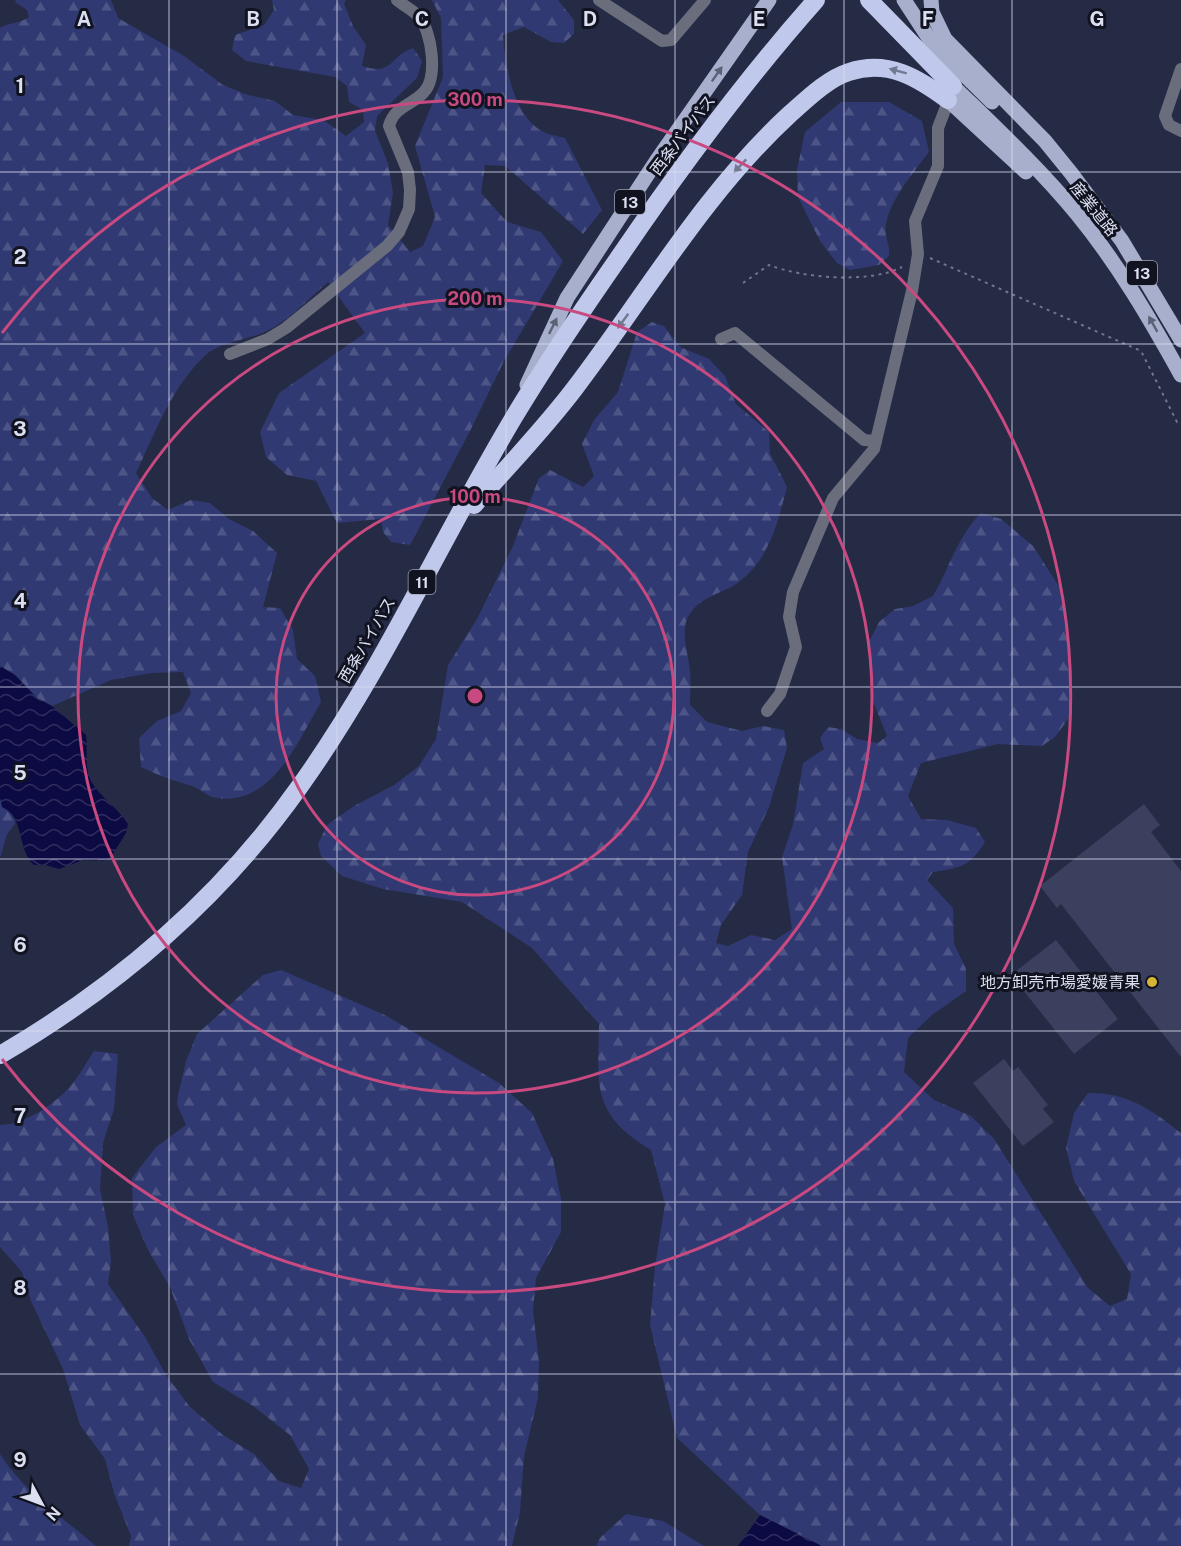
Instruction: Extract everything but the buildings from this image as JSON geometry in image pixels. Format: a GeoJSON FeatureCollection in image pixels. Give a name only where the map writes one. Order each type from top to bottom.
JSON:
{"type":"FeatureCollection","features":[{"type":"Feature","properties":{"kind":"highway","name":"西条バイパス"},"geometry":{"type":"LineString","coordinates":[[0,1055],[52,1024],[136,962],[189,915],[266,831],[300,786],[338,728],[513,418],[565,335],[677,173],[776,45],[816,0]]}},
{"type":"Feature","properties":{"kind":"highway"},"geometry":{"type":"LineString","coordinates":[[869,0],[956,79]]}},
{"type":"Feature","properties":{"kind":"highway","name":"11"},"geometry":{"type":"LineString","coordinates":[[451,530],[574,389],[701,213],[733,174],[813,93],[846,73],[866,67],[956,79]]}},
{"type":"Feature","properties":{"kind":"main road","name":"13"},"geometry":{"type":"LineString","coordinates":[[513,418],[567,298],[657,160],[769,0]]}},
{"type":"Feature","properties":{"kind":"main road","name":"13"},"geometry":{"type":"LineString","coordinates":[[904,0],[956,79]]}},
{"type":"Feature","properties":{"kind":"main road","name":"13"},"geometry":{"type":"LineString","coordinates":[[931,0],[932,12],[945,39],[956,79]]}},
{"type":"Feature","properties":{"kind":"main road","name":"産業道路"},"geometry":{"type":"LineString","coordinates":[[956,79],[1045,141],[1122,241],[1181,340]]}},
{"type":"Feature","properties":{"kind":"main road","name":"産業道路"},"geometry":{"type":"LineString","coordinates":[[956,79],[1044,177],[1095,239],[1145,310],[1181,375]]}},
{"type":"Feature","properties":{"kind":"street"},"geometry":{"type":"LineString","coordinates":[[230,354],[268,339],[286,328],[387,246],[404,225],[409,209],[409,180],[389,126],[394,114],[425,91],[432,76],[432,63],[423,22],[398,0]]}},
{"type":"Feature","properties":{"kind":"street"},"geometry":{"type":"LineString","coordinates":[[599,0],[662,41],[671,40],[705,0]]}},
{"type":"Feature","properties":{"kind":"street"},"geometry":{"type":"LineString","coordinates":[[1181,69],[1165,116],[1169,125],[1181,131]]}},
{"type":"Feature","properties":{"kind":"street"},"geometry":{"type":"LineString","coordinates":[[767,711],[780,694],[796,647],[789,617],[793,592],[833,498],[874,449],[917,260],[915,221],[938,166],[938,128],[956,79]]}},
{"type":"Feature","properties":{"kind":"street"},"geometry":{"type":"LineString","coordinates":[[721,339],[735,333],[864,440],[876,441]]}},
{"type":"Feature","properties":{"kind":"path"},"geometry":{"type":"LineString","coordinates":[[743,283],[770,265],[803,275],[846,277],[896,270],[917,260],[936,260],[1141,351],[1177,422],[1181,420]]}},
{"type":"Feature","properties":{"kind":"green space"},"geometry":{"type":"Polygon","coordinates":[[[16,0],[111,0],[118,18],[184,56],[223,85],[248,95],[275,101],[293,115],[323,120],[346,136],[364,122],[363,110],[349,102],[347,86],[335,77],[246,61],[232,50],[235,35],[264,25],[274,10],[272,0],[346,0],[344,4],[353,26],[366,45],[362,66],[380,69],[386,67],[413,48],[422,61],[417,78],[377,116],[375,131],[388,163],[393,193],[388,225],[410,252],[423,246],[435,217],[415,146],[443,77],[441,18],[432,0],[558,0],[574,20],[574,34],[564,43],[551,42],[524,27],[503,35],[506,60],[512,88],[524,114],[542,131],[565,138],[602,210],[583,234],[505,166],[485,165],[481,193],[507,222],[541,232],[563,261],[503,363],[410,545],[391,542],[383,532],[381,519],[337,523],[316,481],[287,475],[266,457],[260,432],[279,393],[365,333],[328,282],[292,315],[276,326],[260,334],[219,347],[207,354],[195,366],[175,394],[136,473],[152,498],[168,510],[191,500],[210,503],[229,519],[253,531],[277,553],[263,607],[280,608],[293,630],[297,659],[315,676],[321,702],[292,752],[268,781],[253,792],[236,798],[217,798],[207,795],[192,786],[141,767],[139,738],[157,721],[181,711],[191,693],[183,672],[151,673],[111,680],[52,706],[37,698],[15,675],[0,666],[0,28],[29,17],[27,10],[15,2],[16,0]]]}},
{"type":"Feature","properties":{"kind":"green space"},"geometry":{"type":"Polygon","coordinates":[[[841,102],[889,102],[922,121],[929,152],[908,179],[889,213],[886,234],[889,256],[879,265],[850,270],[837,263],[820,241],[798,197],[797,170],[805,132],[841,102]]]}},
{"type":"Feature","properties":{"kind":"green space"},"geometry":{"type":"Polygon","coordinates":[[[652,322],[664,326],[680,347],[709,359],[725,376],[736,404],[769,432],[770,453],[787,487],[771,538],[759,561],[740,581],[699,604],[686,623],[690,705],[707,722],[742,731],[763,726],[784,730],[787,748],[769,807],[748,852],[742,895],[721,925],[716,943],[728,946],[751,935],[775,940],[792,929],[782,857],[793,825],[803,763],[824,749],[820,738],[828,727],[841,729],[857,739],[878,743],[887,736],[872,699],[870,640],[879,622],[895,609],[913,606],[933,596],[960,542],[981,513],[1001,519],[1033,546],[1062,591],[1070,647],[1071,715],[1055,737],[1042,746],[998,744],[921,763],[908,796],[921,819],[947,820],[976,828],[985,842],[969,861],[958,867],[933,872],[927,880],[953,908],[954,944],[966,969],[966,991],[932,1015],[908,1038],[904,1072],[934,1100],[971,1116],[994,1139],[1088,1288],[1110,1306],[1127,1299],[1131,1274],[1074,1181],[1066,1148],[1074,1113],[1088,1093],[1102,1093],[1138,1104],[1181,1133],[1181,1546],[821,1546],[760,1515],[677,1438],[650,1325],[655,1266],[665,1204],[651,1150],[631,1137],[617,1124],[602,1097],[598,1065],[599,1024],[532,948],[462,902],[383,889],[342,876],[321,856],[318,844],[327,825],[354,806],[394,785],[419,766],[436,739],[448,665],[477,619],[513,546],[539,478],[550,470],[583,487],[594,476],[582,444],[594,420],[618,392],[637,332],[652,322]]]}},
{"type":"Feature","properties":{"kind":"green space"},"geometry":{"type":"Polygon","coordinates":[[[0,798],[14,816],[15,824],[7,834],[0,858],[0,798]]]}},
{"type":"Feature","properties":{"kind":"green space"},"geometry":{"type":"Polygon","coordinates":[[[281,970],[385,1015],[499,1083],[532,1113],[553,1159],[561,1199],[561,1232],[536,1278],[533,1311],[539,1362],[538,1398],[524,1456],[520,1512],[512,1546],[129,1546],[131,1536],[114,1493],[105,1459],[80,1425],[63,1369],[31,1301],[22,1272],[0,1247],[0,1125],[30,1117],[59,1098],[79,1075],[94,1051],[118,1054],[114,1109],[103,1143],[100,1189],[108,1227],[111,1262],[108,1284],[145,1337],[166,1375],[190,1407],[223,1435],[254,1454],[279,1481],[301,1488],[309,1469],[290,1435],[253,1406],[213,1382],[189,1339],[170,1287],[148,1250],[133,1215],[132,1178],[156,1147],[186,1125],[177,1104],[178,1095],[186,1061],[197,1034],[263,975],[281,970]]]}},
{"type":"Feature","properties":{"kind":"green space"},"geometry":{"type":"Polygon","coordinates":[[[0,1454],[32,1492],[96,1546],[0,1546],[0,1454]]]}},
{"type":"Feature","properties":{"kind":"green space"},"geometry":{"type":"Polygon","coordinates":[[[626,1514],[663,1521],[704,1546],[596,1546],[600,1538],[626,1514]]]}},
{"type":"Feature","properties":{"kind":"water"},"geometry":{"type":"Polygon","coordinates":[[[0,666],[15,675],[37,698],[52,706],[86,735],[87,765],[91,781],[128,824],[126,833],[111,857],[104,861],[83,860],[59,869],[34,865],[29,859],[18,826],[9,812],[2,807],[0,798],[0,666]]]}},
{"type":"Feature","properties":{"kind":"water"},"geometry":{"type":"Polygon","coordinates":[[[760,1515],[818,1544],[821,1546],[738,1546],[760,1515]]]}},
{"type":"Feature","properties":{"kind":"place","name":"地方卸売市場愛媛青果"},"geometry":{"type":"Point","coordinates":[1152,982]}}]}
